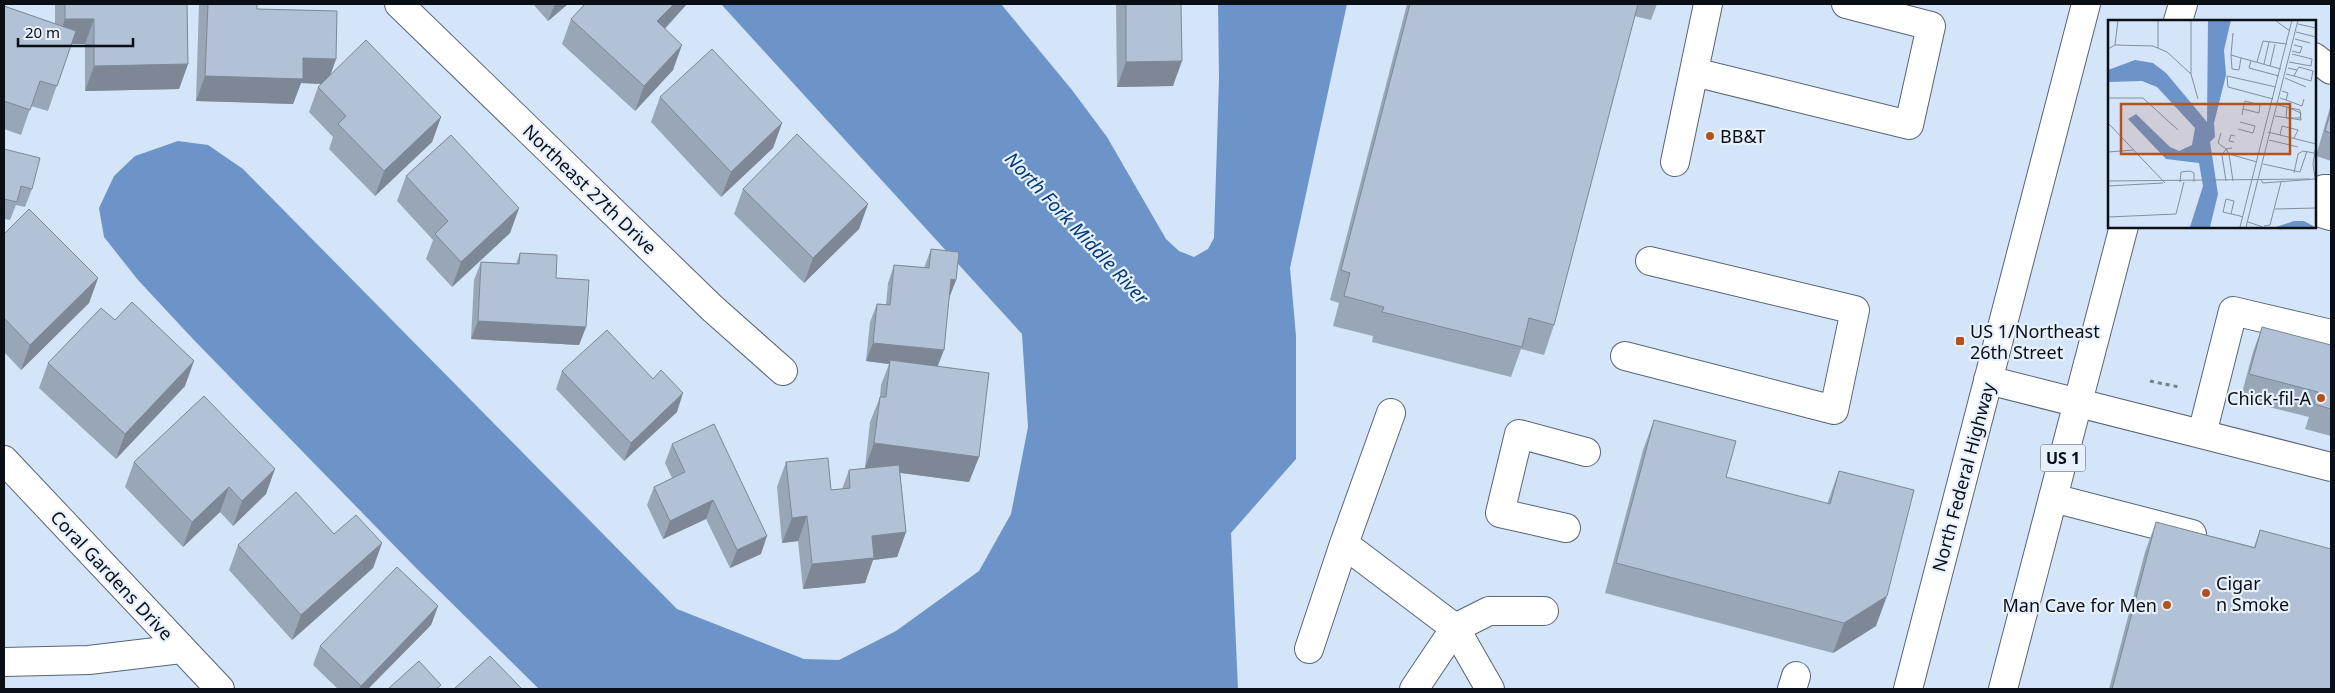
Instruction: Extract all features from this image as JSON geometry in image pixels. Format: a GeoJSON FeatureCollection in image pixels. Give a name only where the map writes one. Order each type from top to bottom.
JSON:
{"type":"FeatureCollection","features":[{"type":"Feature","properties":{"kind":"main road","name":"Northeast 27th Drive"},"geometry":{"type":"LineString","coordinates":[[399,4],[712,308],[783,372]]}},
{"type":"Feature","properties":{"kind":"main road"},"geometry":{"type":"LineString","coordinates":[[1675,162],[1708,4]]}},
{"type":"Feature","properties":{"kind":"main road"},"geometry":{"type":"LineString","coordinates":[[1694,72],[1909,125],[1931,26],[1846,4]]}},
{"type":"Feature","properties":{"kind":"main road","name":"North Federal Highway"},"geometry":{"type":"LineString","coordinates":[[1908,689],[2086,4]]}},
{"type":"Feature","properties":{"kind":"main road"},"geometry":{"type":"LineString","coordinates":[[2315,52],[2331,57]]}},
{"type":"Feature","properties":{"kind":"main road"},"geometry":{"type":"LineString","coordinates":[[2315,58],[2331,70]]}},
{"type":"Feature","properties":{"kind":"main road"},"geometry":{"type":"LineString","coordinates":[[2315,193],[2324,189],[2331,190]]}},
{"type":"Feature","properties":{"kind":"main road"},"geometry":{"type":"LineString","coordinates":[[2315,211],[2331,216]]}},
{"type":"Feature","properties":{"kind":"main road","name":"US 1"},"geometry":{"type":"LineString","coordinates":[[2003,689],[2123,228]]}},
{"type":"Feature","properties":{"kind":"main road"},"geometry":{"type":"LineString","coordinates":[[1625,356],[1834,410],[1855,310],[1650,260]]}},
{"type":"Feature","properties":{"kind":"main road"},"geometry":{"type":"LineString","coordinates":[[2202,434],[2233,311],[2331,334]]}},
{"type":"Feature","properties":{"kind":"main road"},"geometry":{"type":"LineString","coordinates":[[1988,380],[2078,401],[2331,467]]}},
{"type":"Feature","properties":{"kind":"main road"},"geometry":{"type":"LineString","coordinates":[[1309,649],[1390,413]]}},
{"type":"Feature","properties":{"kind":"main road"},"geometry":{"type":"LineString","coordinates":[[1566,528],[1500,513],[1519,434],[1586,452]]}},
{"type":"Feature","properties":{"kind":"main road","name":"Coral Gardens Drive"},"geometry":{"type":"LineString","coordinates":[[4,460],[220,689]]}},
{"type":"Feature","properties":{"kind":"main road"},"geometry":{"type":"LineString","coordinates":[[2053,498],[2217,540]]}},
{"type":"Feature","properties":{"kind":"main road"},"geometry":{"type":"LineString","coordinates":[[1344,544],[1455,628],[1490,689]]}},
{"type":"Feature","properties":{"kind":"main road"},"geometry":{"type":"LineString","coordinates":[[1414,689],[1455,628],[1490,610],[1544,611]]}},
{"type":"Feature","properties":{"kind":"main road"},"geometry":{"type":"LineString","coordinates":[[4,662],[89,660],[181,649]]}},
{"type":"Feature","properties":{"kind":"water","name":"North Fork Middle River"},"geometry":{"type":"Polygon","coordinates":[[[721,4],[1001,4],[1072,90],[1107,137],[1166,239],[1179,251],[1194,257],[1208,249],[1214,238],[1219,78],[1218,4],[1347,4],[1290,268],[1296,336],[1296,459],[1231,533],[1238,689],[539,689],[418,570],[192,338],[138,280],[104,237],[99,208],[114,176],[135,156],[178,141],[208,145],[243,169],[677,609],[804,659],[839,660],[896,631],[979,571],[1011,514],[1028,427],[1022,334],[721,4]]]}},
{"type":"Feature","properties":{"kind":"building"},"geometry":{"type":"Polygon","coordinates":[[[65,4],[187,4],[188,64],[94,66],[94,19],[65,19],[65,4]]]}},
{"type":"Feature","properties":{"kind":"building"},"geometry":{"type":"Polygon","coordinates":[[[208,4],[257,4],[257,9],[337,11],[336,59],[303,58],[303,79],[205,76],[208,4]]]}},
{"type":"Feature","properties":{"kind":"building"},"geometry":{"type":"Polygon","coordinates":[[[585,4],[674,4],[657,21],[682,45],[644,86],[571,19],[585,4]]]}},
{"type":"Feature","properties":{"kind":"building"},"geometry":{"type":"Polygon","coordinates":[[[1126,4],[1181,4],[1182,61],[1126,62],[1126,4]]]}},
{"type":"Feature","properties":{"kind":"building"},"geometry":{"type":"Polygon","coordinates":[[[1410,4],[1638,4],[1554,325],[1529,318],[1522,347],[1382,312],[1384,307],[1344,296],[1350,273],[1341,270],[1410,4]]]}},
{"type":"Feature","properties":{"kind":"building"},"geometry":{"type":"Polygon","coordinates":[[[4,6],[76,31],[57,86],[40,81],[30,110],[4,101],[4,6]]]}},
{"type":"Feature","properties":{"kind":"building"},"geometry":{"type":"Polygon","coordinates":[[[366,40],[441,117],[384,171],[338,124],[346,116],[318,87],[366,40]]]}},
{"type":"Feature","properties":{"kind":"building"},"geometry":{"type":"Polygon","coordinates":[[[712,49],[782,123],[731,172],[660,97],[712,49]]]}},
{"type":"Feature","properties":{"kind":"building"},"geometry":{"type":"Polygon","coordinates":[[[2331,110],[2331,133],[2325,131],[2331,110]]]}},
{"type":"Feature","properties":{"kind":"building"},"geometry":{"type":"Polygon","coordinates":[[[797,134],[868,204],[813,258],[743,189],[797,134]]]}},
{"type":"Feature","properties":{"kind":"building"},"geometry":{"type":"Polygon","coordinates":[[[451,135],[519,208],[461,262],[435,234],[448,221],[406,176],[451,135]]]}},
{"type":"Feature","properties":{"kind":"building"},"geometry":{"type":"Polygon","coordinates":[[[4,149],[40,158],[32,189],[21,186],[17,202],[4,199],[4,149]]]}},
{"type":"Feature","properties":{"kind":"building"},"geometry":{"type":"Polygon","coordinates":[[[29,209],[98,278],[30,345],[4,318],[4,234],[29,209]]]}},
{"type":"Feature","properties":{"kind":"building"},"geometry":{"type":"Polygon","coordinates":[[[931,249],[959,252],[956,280],[951,279],[944,350],[873,343],[877,304],[890,305],[894,265],[929,268],[931,249]]]}},
{"type":"Feature","properties":{"kind":"building"},"geometry":{"type":"Polygon","coordinates":[[[520,253],[557,255],[556,278],[589,280],[586,327],[478,321],[481,262],[519,264],[520,253]]]}},
{"type":"Feature","properties":{"kind":"building"},"geometry":{"type":"Polygon","coordinates":[[[132,302],[194,361],[125,434],[48,363],[101,308],[115,320],[132,302]]]}},
{"type":"Feature","properties":{"kind":"building"},"geometry":{"type":"Polygon","coordinates":[[[2262,327],[2331,345],[2331,409],[2314,404],[2318,392],[2249,374],[2262,327]]]}},
{"type":"Feature","properties":{"kind":"building"},"geometry":{"type":"Polygon","coordinates":[[[607,330],[653,379],[661,370],[683,393],[631,443],[562,371],[607,330]]]}},
{"type":"Feature","properties":{"kind":"building"},"geometry":{"type":"Polygon","coordinates":[[[890,360],[989,373],[979,457],[874,443],[880,397],[886,397],[890,360]]]}},
{"type":"Feature","properties":{"kind":"building"},"geometry":{"type":"Polygon","coordinates":[[[204,396],[275,469],[242,501],[229,487],[192,522],[134,462],[204,396]]]}},
{"type":"Feature","properties":{"kind":"building"},"geometry":{"type":"Polygon","coordinates":[[[1654,420],[1736,441],[1726,477],[1830,504],[1839,471],[1914,490],[1887,596],[1844,623],[1616,563],[1654,420]]]}},
{"type":"Feature","properties":{"kind":"building"},"geometry":{"type":"Polygon","coordinates":[[[714,424],[767,536],[737,550],[713,500],[670,521],[654,487],[685,472],[672,444],[714,424]]]}},
{"type":"Feature","properties":{"kind":"building"},"geometry":{"type":"Polygon","coordinates":[[[828,458],[831,490],[850,488],[849,470],[899,465],[906,532],[872,536],[874,558],[812,564],[807,516],[792,518],[786,462],[828,458]]]}},
{"type":"Feature","properties":{"kind":"building"},"geometry":{"type":"Polygon","coordinates":[[[296,492],[334,534],[356,515],[382,543],[301,615],[238,545],[296,492]]]}},
{"type":"Feature","properties":{"kind":"building"},"geometry":{"type":"Polygon","coordinates":[[[2156,522],[2255,548],[2260,530],[2331,549],[2331,689],[2112,689],[2156,522]]]}},
{"type":"Feature","properties":{"kind":"building"},"geometry":{"type":"Polygon","coordinates":[[[397,567],[438,606],[361,686],[320,646],[397,567]]]}},
{"type":"Feature","properties":{"kind":"building"},"geometry":{"type":"Polygon","coordinates":[[[490,656],[522,689],[454,689],[490,656]]]}},
{"type":"Feature","properties":{"kind":"building"},"geometry":{"type":"Polygon","coordinates":[[[419,661],[441,685],[436,689],[388,689],[419,661]]]}},
{"type":"Feature","properties":{"kind":"place","name":"BB&T"},"geometry":{"type":"Point","coordinates":[1710,136]}},
{"type":"Feature","properties":{"kind":"place","name":"US 1/Northeast 26th Street"},"geometry":{"type":"Point","coordinates":[1960,341]}},
{"type":"Feature","properties":{"kind":"place","name":"Chick-fil-A"},"geometry":{"type":"Point","coordinates":[2321,398]}},
{"type":"Feature","properties":{"kind":"place","name":"Cigar n Smoke"},"geometry":{"type":"Point","coordinates":[2206,593]}},
{"type":"Feature","properties":{"kind":"place","name":"Man Cave for Men"},"geometry":{"type":"Point","coordinates":[2167,605]}}]}
